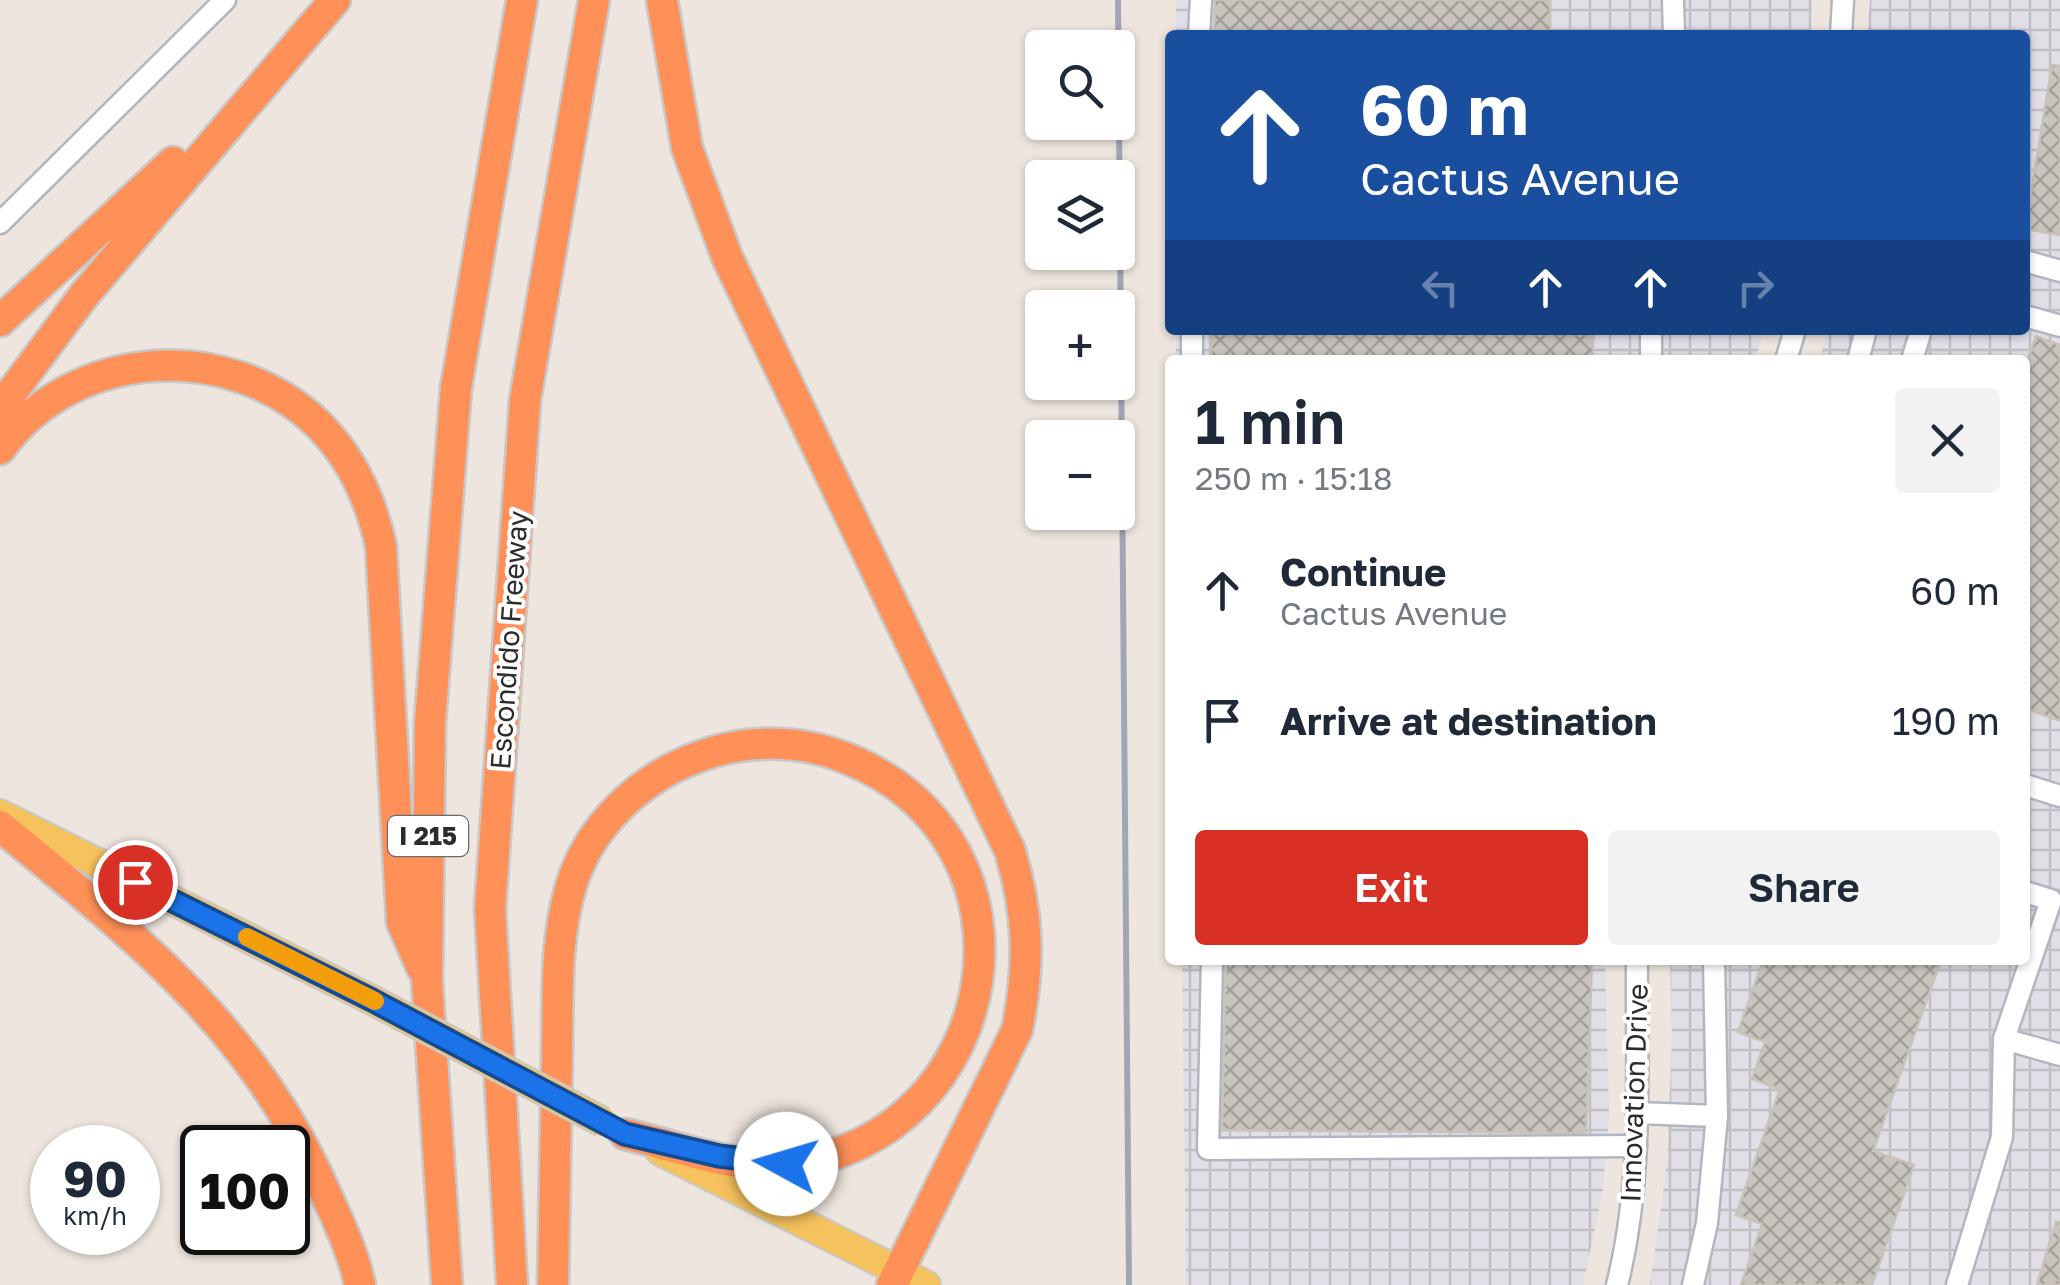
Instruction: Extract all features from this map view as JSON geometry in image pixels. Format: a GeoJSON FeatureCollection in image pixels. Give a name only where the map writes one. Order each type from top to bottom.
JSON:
{"type":"FeatureCollection","features":[{"type":"Feature","properties":{"kind":"highway"},"geometry":{"type":"LineString","coordinates":[[0,408],[86,294],[276,64],[335,0]]}},
{"type":"Feature","properties":{"kind":"highway","name":"I 215"},"geometry":{"type":"LineString","coordinates":[[446,1285],[427,981],[430,722],[456,388],[522,0]]}},
{"type":"Feature","properties":{"kind":"highway","name":"Escondido Freeway"},"geometry":{"type":"LineString","coordinates":[[512,1285],[490,909],[525,400],[594,0]]}},
{"type":"Feature","properties":{"kind":"highway"},"geometry":{"type":"LineString","coordinates":[[662,0],[687,148],[727,257],[1010,851],[1025,901],[1026,985],[1017,1030],[895,1278]]}},
{"type":"Feature","properties":{"kind":"highway"},"geometry":{"type":"LineString","coordinates":[[0,321],[56,274],[276,64]]}},
{"type":"Feature","properties":{"kind":"highway"},"geometry":{"type":"LineString","coordinates":[[0,449],[40,406],[76,386],[122,370],[180,364],[233,374],[281,396],[318,424],[337,446],[364,490],[381,546],[402,922],[427,981]]}},
{"type":"Feature","properties":{"kind":"highway"},"geometry":{"type":"LineString","coordinates":[[554,1285],[559,948],[572,882],[596,836],[626,800],[655,778],[684,762],[740,746],[796,744],[831,752],[898,786],[930,815],[950,844],[975,902],[981,936],[981,972],[964,1038],[924,1097],[866,1140],[786,1164],[719,1156],[614,1128]]}},
{"type":"Feature","properties":{"kind":"highway"},"geometry":{"type":"LineString","coordinates":[[0,826],[160,959],[216,1016],[268,1086],[308,1154],[354,1256],[360,1285]]}},
{"type":"Feature","properties":{"kind":"main road"},"geometry":{"type":"LineString","coordinates":[[0,814],[372,1000],[895,1278],[926,1285]]}},
{"type":"Feature","properties":{"kind":"street"},"geometry":{"type":"LineString","coordinates":[[0,223],[225,0]]}},
{"type":"Feature","properties":{"kind":"street"},"geometry":{"type":"LineString","coordinates":[[1200,0],[1200,30]]}},
{"type":"Feature","properties":{"kind":"street"},"geometry":{"type":"LineString","coordinates":[[1673,0],[1674,30]]}},
{"type":"Feature","properties":{"kind":"street"},"geometry":{"type":"LineString","coordinates":[[1841,30],[1843,0]]}},
{"type":"Feature","properties":{"kind":"street"},"geometry":{"type":"LineString","coordinates":[[2030,262],[2060,271]]}},
{"type":"Feature","properties":{"kind":"street"},"geometry":{"type":"LineString","coordinates":[[2030,317],[2060,326]]}},
{"type":"Feature","properties":{"kind":"street"},"geometry":{"type":"LineString","coordinates":[[2030,787],[2060,796]]}},
{"type":"Feature","properties":{"kind":"street"},"geometry":{"type":"LineString","coordinates":[[2030,894],[2050,900],[2030,960]]}},
{"type":"Feature","properties":{"kind":"street"},"geometry":{"type":"LineString","coordinates":[[1212,965],[1208,1149],[1636,1146]]}},
{"type":"Feature","properties":{"kind":"street","name":"Innovation Drive"},"geometry":{"type":"LineString","coordinates":[[1617,1285],[1632,1205],[1636,1146],[1638,965]]}},
{"type":"Feature","properties":{"kind":"street"},"geometry":{"type":"LineString","coordinates":[[1694,1285],[1707,1223],[1717,1116],[1714,965]]}},
{"type":"Feature","properties":{"kind":"street"},"geometry":{"type":"LineString","coordinates":[[1957,1285],[2002,1136],[2004,1038],[2028,965]]}},
{"type":"Feature","properties":{"kind":"street"},"geometry":{"type":"LineString","coordinates":[[2004,1038],[2060,1055]]}},
{"type":"Feature","properties":{"kind":"street"},"geometry":{"type":"LineString","coordinates":[[1638,1113],[1717,1116]]}},
{"type":"Feature","properties":{"kind":"shaded area"},"geometry":{"type":"Polygon","coordinates":[[[1176,0],[1812,0],[1811,30],[1176,30],[1176,0]]]}},
{"type":"Feature","properties":{"kind":"shaded area"},"geometry":{"type":"Polygon","coordinates":[[[1870,0],[2060,0],[2060,1285],[1650,1285],[1667,1165],[1672,1039],[1670,965],[2030,965],[2030,355],[1820,355],[1826,335],[2030,335],[2030,30],[1867,30],[1870,0]]]}},
{"type":"Feature","properties":{"kind":"shaded area"},"geometry":{"type":"Polygon","coordinates":[[[1176,335],[1762,335],[1756,355],[1176,355],[1176,335]]]}},
{"type":"Feature","properties":{"kind":"shaded area"},"geometry":{"type":"Polygon","coordinates":[[[1182,965],[1605,965],[1609,1113],[1603,1190],[1583,1285],[1186,1285],[1182,965]]]}},
{"type":"Feature","properties":{"kind":"building"},"geometry":{"type":"Polygon","coordinates":[[[1215,0],[1550,0],[1550,30],[1214,30],[1215,0]]]}},
{"type":"Feature","properties":{"kind":"building"},"geometry":{"type":"Polygon","coordinates":[[[2052,65],[2060,66],[2060,235],[2030,230],[2030,199],[2052,65]]]}},
{"type":"Feature","properties":{"kind":"building"},"geometry":{"type":"Polygon","coordinates":[[[1211,335],[1594,335],[1592,355],[1211,355],[1211,335]]]}},
{"type":"Feature","properties":{"kind":"building"},"geometry":{"type":"Polygon","coordinates":[[[2036,336],[2060,345],[2060,721],[2030,710],[2029,355],[2036,336]]]}},
{"type":"Feature","properties":{"kind":"building"},"geometry":{"type":"Polygon","coordinates":[[[1226,965],[1592,965],[1586,1133],[1222,1130],[1226,965]]]}},
{"type":"Feature","properties":{"kind":"building"},"geometry":{"type":"Polygon","coordinates":[[[1761,965],[1939,965],[1873,1151],[1914,1165],[1872,1285],[1741,1285],[1762,1224],[1736,1215],[1780,1089],[1752,1079],[1765,1042],[1738,1032],[1761,965]]]}},
{"type":"Feature","properties":{"kind":"building"},"geometry":{"type":"Polygon","coordinates":[[[2056,1222],[2060,1222],[2060,1285],[2037,1285],[2056,1222]]]}},
{"type":"Feature","properties":{"kind":"railway"},"geometry":{"type":"LineString","coordinates":[[1118,0],[1129,1285]]}},
{"type":"Feature","properties":{"kind":"slow traffic"},"geometry":{"type":"LineString","coordinates":[[247,937],[375,1001]]}},
{"type":"Feature","properties":{"kind":"route"},"geometry":{"type":"LineString","coordinates":[[135,882],[372,1000],[625,1134],[719,1156],[786,1164]]}}]}
